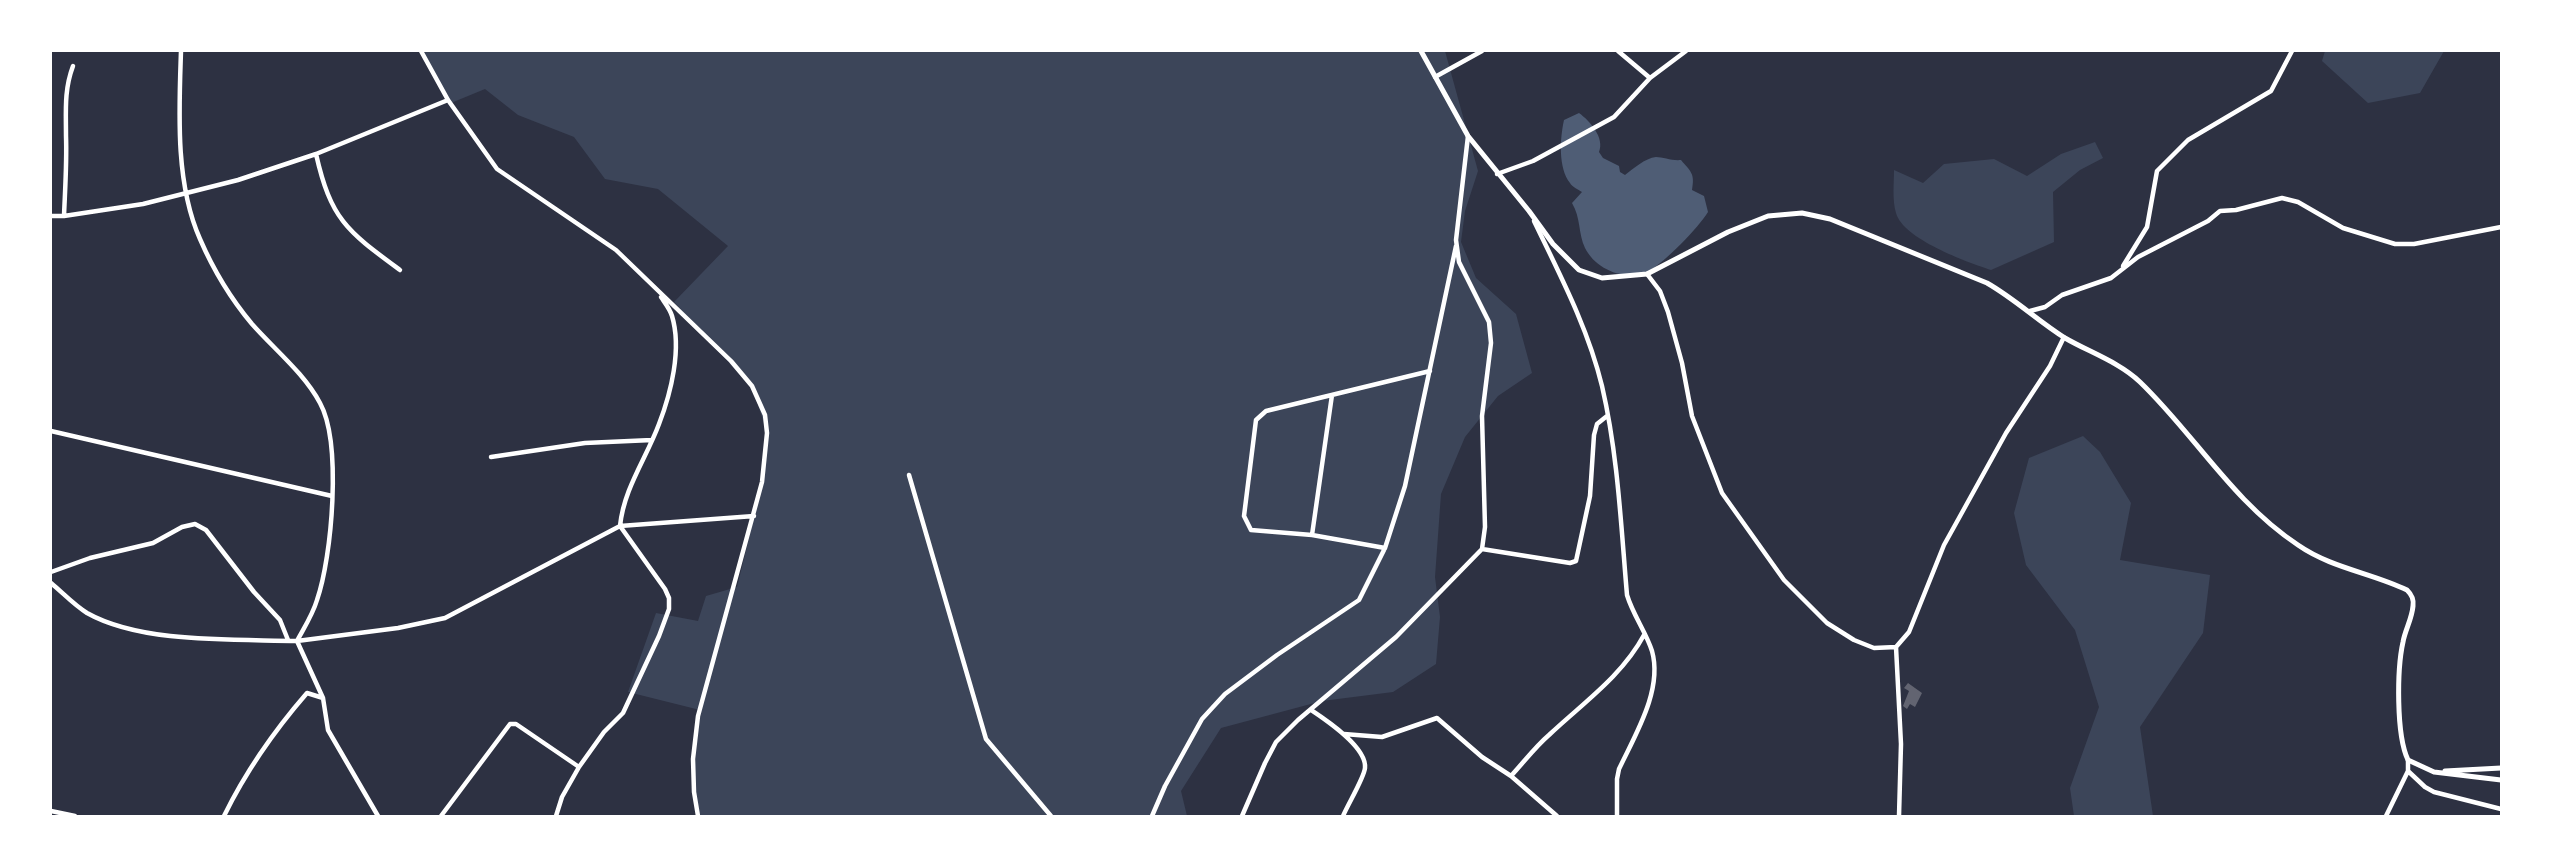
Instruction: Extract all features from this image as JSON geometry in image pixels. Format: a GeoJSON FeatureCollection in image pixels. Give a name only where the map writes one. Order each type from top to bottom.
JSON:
{"type":"FeatureCollection","features":[{"type":"Feature","properties":{"kind":"street"},"geometry":{"type":"LineString","coordinates":[[181,51],[182,159],[191,214],[200,239],[228,292],[320,404],[328,427],[332,496],[327,549],[317,600],[297,641]]}},
{"type":"Feature","properties":{"kind":"street"},"geometry":{"type":"LineString","coordinates":[[421,51],[448,100],[497,169],[616,250],[731,361],[752,386],[765,415],[767,433],[762,482],[698,716],[693,759],[694,792],[698,816]]}},
{"type":"Feature","properties":{"kind":"street"},"geometry":{"type":"LineString","coordinates":[[1421,51],[1468,136],[1553,244],[1579,270],[1602,278],[1647,274],[1728,232],[1768,216],[1802,213],[1830,219],[1970,275],[2005,293],[2064,337],[2105,358],[2138,380],[2232,488],[2285,536],[2316,556],[2373,575],[2407,590],[2413,596],[2413,606],[2400,658],[2400,700],[2401,736],[2408,760],[2408,771],[2386,816]]}},
{"type":"Feature","properties":{"kind":"street"},"geometry":{"type":"LineString","coordinates":[[1435,77],[1482,51]]}},
{"type":"Feature","properties":{"kind":"street"},"geometry":{"type":"LineString","coordinates":[[1618,51],[1650,78]]}},
{"type":"Feature","properties":{"kind":"street"},"geometry":{"type":"LineString","coordinates":[[1497,174],[1533,161],[1614,117],[1650,78],[1686,51]]}},
{"type":"Feature","properties":{"kind":"street"},"geometry":{"type":"LineString","coordinates":[[2030,311],[2045,307],[2062,295],[2111,278],[2122,267],[2147,227],[2157,171],[2188,140],[2271,91],[2292,51]]}},
{"type":"Feature","properties":{"kind":"street"},"geometry":{"type":"LineString","coordinates":[[64,216],[66,132],[64,105],[68,79],[73,66]]}},
{"type":"Feature","properties":{"kind":"street"},"geometry":{"type":"LineString","coordinates":[[51,216],[143,204],[238,180],[316,154],[448,100]]}},
{"type":"Feature","properties":{"kind":"street"},"geometry":{"type":"LineString","coordinates":[[1152,816],[1165,786],[1202,719],[1225,694],[1276,655],[1359,600],[1385,549],[1404,486],[1430,370],[1456,240],[1468,136]]}},
{"type":"Feature","properties":{"kind":"street"},"geometry":{"type":"LineString","coordinates":[[316,154],[324,189],[339,219],[358,238],[400,270]]}},
{"type":"Feature","properties":{"kind":"street"},"geometry":{"type":"LineString","coordinates":[[2122,267],[2208,221],[2220,211],[2236,210],[2282,198],[2298,202],[2343,228],[2395,244],[2414,244],[2501,227]]}},
{"type":"Feature","properties":{"kind":"street"},"geometry":{"type":"LineString","coordinates":[[1529,211],[1587,336],[1602,386],[1617,475],[1627,595],[1633,613],[1651,647],[1655,664],[1655,678],[1645,709],[1619,770],[1617,816]]}},
{"type":"Feature","properties":{"kind":"street"},"geometry":{"type":"LineString","coordinates":[[1242,816],[1276,742],[1396,637],[1482,549],[1485,527],[1482,416],[1491,342],[1489,322],[1480,300],[1466,281],[1459,262],[1456,240]]}},
{"type":"Feature","properties":{"kind":"street"},"geometry":{"type":"LineString","coordinates":[[1647,274],[1660,291],[1668,312],[1682,363],[1692,416],[1722,493],[1784,580],[1827,623],[1854,640],[1874,648],[1896,647]]}},
{"type":"Feature","properties":{"kind":"street"},"geometry":{"type":"LineString","coordinates":[[556,816],[562,797],[579,767],[604,732],[623,713],[669,609],[669,598],[665,589],[620,526],[629,487],[660,423],[672,376],[677,339],[672,314],[656,290]]}},
{"type":"Feature","properties":{"kind":"street"},"geometry":{"type":"LineString","coordinates":[[1899,816],[1901,744],[1896,647],[1909,632],[1944,545],[2006,433],[2050,366],[2064,337]]}},
{"type":"Feature","properties":{"kind":"street"},"geometry":{"type":"LineString","coordinates":[[1385,549],[1312,535],[1251,530],[1244,516],[1256,420],[1266,411],[1430,370]]}},
{"type":"Feature","properties":{"kind":"street"},"geometry":{"type":"LineString","coordinates":[[1312,535],[1332,395]]}},
{"type":"Feature","properties":{"kind":"street"},"geometry":{"type":"LineString","coordinates":[[1482,549],[1570,563],[1576,561],[1590,496],[1594,435],[1597,424],[1607,416]]}},
{"type":"Feature","properties":{"kind":"street"},"geometry":{"type":"LineString","coordinates":[[51,431],[332,496]]}},
{"type":"Feature","properties":{"kind":"street"},"geometry":{"type":"LineString","coordinates":[[491,457],[601,441],[652,440]]}},
{"type":"Feature","properties":{"kind":"street"},"geometry":{"type":"LineString","coordinates":[[909,475],[986,739],[1051,816]]}},
{"type":"Feature","properties":{"kind":"street"},"geometry":{"type":"LineString","coordinates":[[51,583],[85,612],[128,628],[180,636],[297,641],[398,628],[445,618],[620,526],[754,516]]}},
{"type":"Feature","properties":{"kind":"street"},"geometry":{"type":"LineString","coordinates":[[51,572],[90,558],[153,543],[182,527],[195,524],[206,530],[254,592],[280,620],[288,640]]}},
{"type":"Feature","properties":{"kind":"street"},"geometry":{"type":"LineString","coordinates":[[1511,776],[1547,736],[1609,684],[1644,635]]}},
{"type":"Feature","properties":{"kind":"street"},"geometry":{"type":"LineString","coordinates":[[297,641],[323,698],[328,729],[378,816]]}},
{"type":"Feature","properties":{"kind":"street"},"geometry":{"type":"LineString","coordinates":[[224,816],[241,781],[285,718],[306,693],[323,698]]}},
{"type":"Feature","properties":{"kind":"street"},"geometry":{"type":"LineString","coordinates":[[1311,710],[1344,734],[1362,755],[1365,767],[1343,816]]}},
{"type":"Feature","properties":{"kind":"street"},"geometry":{"type":"LineString","coordinates":[[1344,734],[1382,737],[1437,718],[1482,757],[1511,776],[1557,816]]}},
{"type":"Feature","properties":{"kind":"street"},"geometry":{"type":"LineString","coordinates":[[441,816],[510,724],[516,724],[579,767]]}},
{"type":"Feature","properties":{"kind":"street"},"geometry":{"type":"LineString","coordinates":[[2408,760],[2434,772],[2501,780]]}},
{"type":"Feature","properties":{"kind":"street"},"geometry":{"type":"LineString","coordinates":[[2434,772],[2501,768]]}},
{"type":"Feature","properties":{"kind":"street"},"geometry":{"type":"LineString","coordinates":[[2408,771],[2434,792],[2501,809]]}},
{"type":"Feature","properties":{"kind":"street"},"geometry":{"type":"LineString","coordinates":[[51,811],[75,816]]}},
{"type":"Feature","properties":{"kind":"shaded area"},"geometry":{"type":"Polygon","coordinates":[[[422,51],[1445,51],[1478,171],[1465,211],[1461,242],[1476,278],[1516,314],[1532,373],[1498,396],[1465,437],[1441,494],[1435,577],[1440,617],[1436,664],[1393,692],[1322,701],[1221,728],[1181,791],[1187,816],[697,816],[693,785],[700,710],[628,692],[656,613],[698,621],[706,596],[737,587],[752,526],[764,466],[766,430],[753,389],[674,302],[728,246],[658,189],[605,179],[574,137],[518,115],[485,89],[451,103],[422,51]]]}},
{"type":"Feature","properties":{"kind":"shaded area"},"geometry":{"type":"Polygon","coordinates":[[[2325,51],[2444,51],[2420,93],[2368,103],[2322,61],[2325,51]]]}},
{"type":"Feature","properties":{"kind":"shaded area"},"geometry":{"type":"Polygon","coordinates":[[[1579,113],[1595,130],[1600,141],[1599,152],[1603,158],[1619,166],[1620,172],[1625,175],[1639,164],[1652,158],[1681,160],[1691,173],[1692,190],[1704,196],[1708,212],[1703,219],[1672,253],[1649,271],[1631,275],[1612,272],[1596,262],[1585,248],[1572,203],[1582,192],[1572,186],[1566,177],[1561,153],[1564,120],[1579,113]]]}},
{"type":"Feature","properties":{"kind":"shaded area"},"geometry":{"type":"Polygon","coordinates":[[[2095,142],[2103,158],[2080,170],[2053,192],[2054,242],[1991,270],[1952,255],[1923,240],[1901,223],[1896,213],[1894,170],[1923,183],[1944,164],[1994,159],[2027,176],[2061,154],[2095,142]]]}},
{"type":"Feature","properties":{"kind":"shaded area"},"geometry":{"type":"Polygon","coordinates":[[[2083,436],[2100,452],[2131,503],[2120,560],[2210,575],[2203,633],[2140,727],[2153,816],[2074,816],[2070,788],[2099,707],[2075,630],[2026,565],[2014,513],[2029,458],[2083,436]]]}},
{"type":"Feature","properties":{"kind":"building"},"geometry":{"type":"Polygon","coordinates":[[[1908,683],[1922,693],[1915,707],[1910,704],[1907,709],[1903,706],[1909,691],[1904,688],[1908,683]]]}}]}
